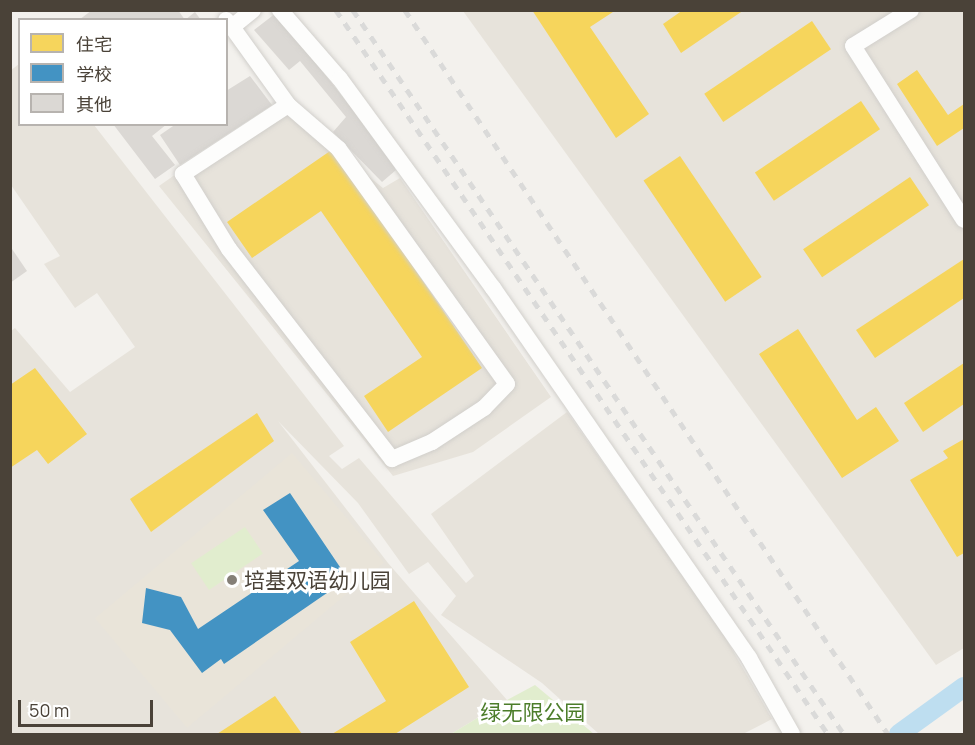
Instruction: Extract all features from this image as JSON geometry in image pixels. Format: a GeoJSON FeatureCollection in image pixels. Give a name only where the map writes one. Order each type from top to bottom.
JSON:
{"type":"FeatureCollection","features":[{"type":"Feature","properties":{"kind":"street"},"geometry":{"type":"LineString","coordinates":[[254,10],[228,22],[288,105],[339,148],[507,384],[483,408],[432,442],[392,459],[230,249],[183,174],[288,105]]}},
{"type":"Feature","properties":{"kind":"street"},"geometry":{"type":"LineString","coordinates":[[280,10],[340,79],[493,288],[749,658],[792,735]]}},
{"type":"Feature","properties":{"kind":"street"},"geometry":{"type":"LineString","coordinates":[[911,10],[853,46],[964,220]]}},
{"type":"Feature","properties":{"kind":"shaded area"},"geometry":{"type":"Polygon","coordinates":[[[463,11],[964,11],[964,648],[936,665],[463,11]]]}},
{"type":"Feature","properties":{"kind":"shaded area"},"geometry":{"type":"Polygon","coordinates":[[[18,65],[18,126],[95,126],[344,446],[329,456],[342,469],[359,458],[466,583],[474,576],[431,514],[567,412],[722,632],[772,719],[743,734],[599,734],[542,683],[441,615],[456,596],[428,562],[409,574],[358,503],[278,421],[388,563],[507,700],[451,734],[11,734],[11,331],[15,328],[70,392],[135,347],[97,293],[75,308],[44,264],[60,256],[11,185],[10,71],[18,65]]]}},
{"type":"Feature","properties":{"kind":"shaded area"},"geometry":{"type":"Polygon","coordinates":[[[277,103],[383,188],[400,178],[551,397],[473,452],[393,476],[159,186],[277,103]]]}},
{"type":"Feature","properties":{"kind":"shaded area","name":"培基双语幼儿园"},"geometry":{"type":"Polygon","coordinates":[[[292,453],[384,563],[187,728],[95,618],[292,453]]]}},
{"type":"Feature","properties":{"kind":"green space"},"geometry":{"type":"Polygon","coordinates":[[[245,527],[263,554],[209,590],[191,563],[245,527]]]}},
{"type":"Feature","properties":{"kind":"green space","name":"绿无限公园"},"geometry":{"type":"Polygon","coordinates":[[[535,685],[594,734],[451,734],[507,700],[535,685]]]}},
{"type":"Feature","properties":{"kind":"building: 住宅"},"geometry":{"type":"Polygon","coordinates":[[[532,10],[616,10],[590,27],[649,114],[616,138],[532,10]]]}},
{"type":"Feature","properties":{"kind":"building: 住宅"},"geometry":{"type":"Polygon","coordinates":[[[683,10],[744,10],[681,53],[663,24],[683,10]]]}},
{"type":"Feature","properties":{"kind":"building: 住宅"},"geometry":{"type":"Polygon","coordinates":[[[812,21],[831,49],[723,122],[704,94],[812,21]]]}},
{"type":"Feature","properties":{"kind":"building: 住宅"},"geometry":{"type":"Polygon","coordinates":[[[917,70],[948,115],[964,104],[964,128],[937,146],[897,84],[917,70]]]}},
{"type":"Feature","properties":{"kind":"building: 住宅"},"geometry":{"type":"Polygon","coordinates":[[[861,101],[880,129],[774,201],[755,173],[861,101]]]}},
{"type":"Feature","properties":{"kind":"building: 住宅"},"geometry":{"type":"Polygon","coordinates":[[[333,149],[482,368],[388,432],[364,396],[422,357],[321,211],[252,258],[227,222],[333,149]]]}},
{"type":"Feature","properties":{"kind":"building: 住宅"},"geometry":{"type":"Polygon","coordinates":[[[680,156],[762,277],[725,302],[644,181],[680,156]]]}},
{"type":"Feature","properties":{"kind":"building: 住宅"},"geometry":{"type":"Polygon","coordinates":[[[910,177],[929,205],[822,277],[803,249],[910,177]]]}},
{"type":"Feature","properties":{"kind":"building: 住宅"},"geometry":{"type":"Polygon","coordinates":[[[964,259],[964,298],[875,358],[856,330],[964,259]]]}},
{"type":"Feature","properties":{"kind":"building: 住宅"},"geometry":{"type":"Polygon","coordinates":[[[798,329],[857,420],[876,407],[899,441],[842,478],[759,354],[798,329]]]}},
{"type":"Feature","properties":{"kind":"building: 住宅"},"geometry":{"type":"Polygon","coordinates":[[[964,363],[964,404],[923,432],[904,403],[964,363]]]}},
{"type":"Feature","properties":{"kind":"building: 住宅"},"geometry":{"type":"Polygon","coordinates":[[[35,368],[87,434],[48,464],[37,450],[10,468],[10,385],[35,368]]]}},
{"type":"Feature","properties":{"kind":"building: 住宅"},"geometry":{"type":"Polygon","coordinates":[[[257,413],[274,441],[151,532],[130,499],[257,413]]]}},
{"type":"Feature","properties":{"kind":"building: 住宅"},"geometry":{"type":"Polygon","coordinates":[[[964,439],[964,553],[957,557],[910,480],[948,458],[943,451],[964,439]]]}},
{"type":"Feature","properties":{"kind":"building: 住宅"},"geometry":{"type":"Polygon","coordinates":[[[414,601],[469,687],[395,734],[332,734],[386,701],[350,642],[414,601]]]}},
{"type":"Feature","properties":{"kind":"building: 住宅"},"geometry":{"type":"Polygon","coordinates":[[[275,696],[302,734],[217,734],[275,696]]]}},
{"type":"Feature","properties":{"kind":"building: 学校"},"geometry":{"type":"Polygon","coordinates":[[[290,493],[342,570],[334,575],[340,584],[224,664],[221,659],[202,673],[170,630],[142,623],[146,588],[181,597],[198,629],[299,561],[263,510],[290,493]]]}},
{"type":"Feature","properties":{"kind":"building: 其他"},"geometry":{"type":"Polygon","coordinates":[[[92,10],[178,10],[184,18],[82,18],[92,10]]]}},
{"type":"Feature","properties":{"kind":"building: 其他"},"geometry":{"type":"Polygon","coordinates":[[[195,12],[200,18],[188,18],[195,12]]]}},
{"type":"Feature","properties":{"kind":"building: 其他"},"geometry":{"type":"Polygon","coordinates":[[[276,13],[388,154],[396,170],[382,182],[333,132],[346,117],[300,61],[289,70],[254,30],[276,13]]]}},
{"type":"Feature","properties":{"kind":"building: 其他"},"geometry":{"type":"Polygon","coordinates":[[[250,76],[272,105],[180,165],[160,135],[173,126],[228,126],[228,90],[250,76]]]}},
{"type":"Feature","properties":{"kind":"building: 其他"},"geometry":{"type":"Polygon","coordinates":[[[115,126],[164,126],[152,136],[175,165],[155,179],[115,126]]]}},
{"type":"Feature","properties":{"kind":"building: 其他"},"geometry":{"type":"Polygon","coordinates":[[[10,246],[27,271],[10,283],[10,246]]]}},
{"type":"Feature","properties":{"kind":"waterway"},"geometry":{"type":"LineString","coordinates":[[899,734],[964,687]]}},
{"type":"Feature","properties":{"kind":"railway"},"geometry":{"type":"LineString","coordinates":[[336,10],[828,734]]}},
{"type":"Feature","properties":{"kind":"railway"},"geometry":{"type":"LineString","coordinates":[[353,10],[844,734]]}},
{"type":"Feature","properties":{"kind":"railway"},"geometry":{"type":"LineString","coordinates":[[405,10],[888,734]]}},
{"type":"Feature","properties":{"kind":"place","name":"培基双语幼儿园"},"geometry":{"type":"Point","coordinates":[232,580]}}]}
